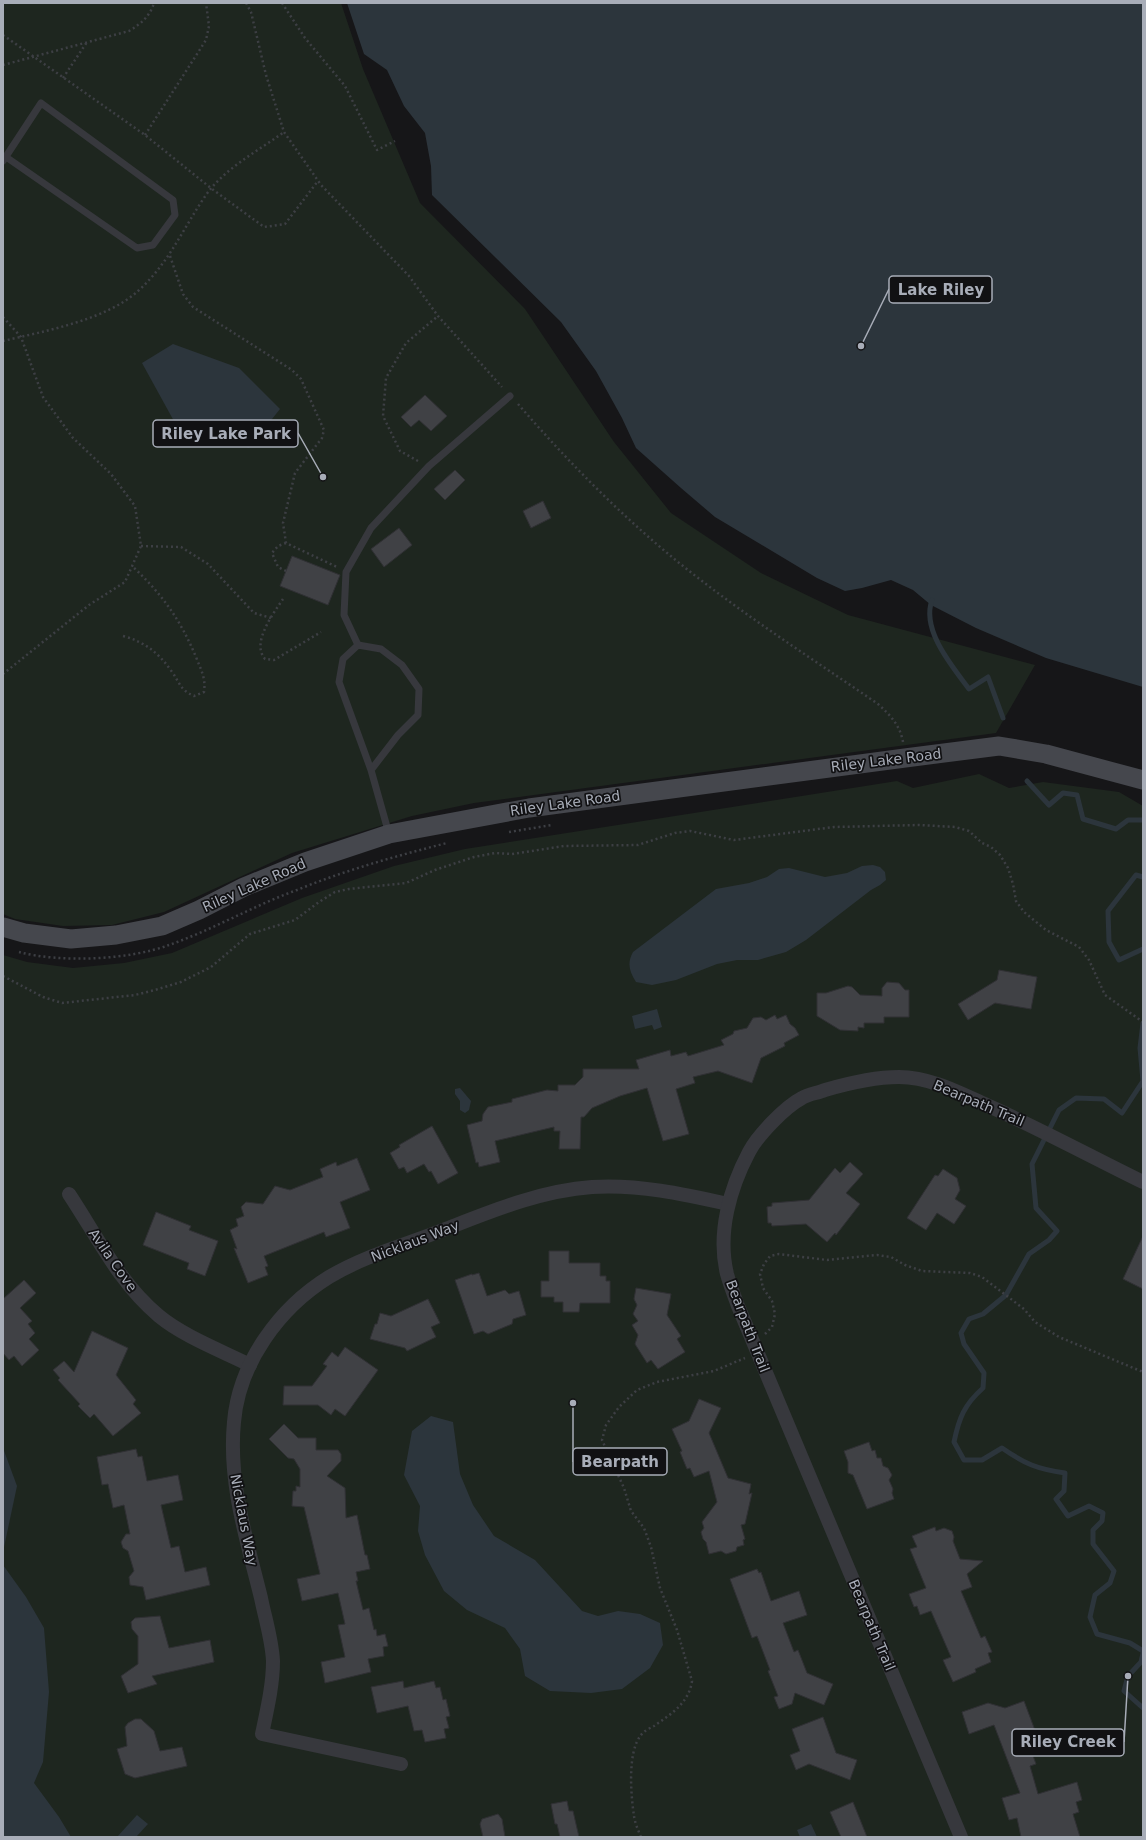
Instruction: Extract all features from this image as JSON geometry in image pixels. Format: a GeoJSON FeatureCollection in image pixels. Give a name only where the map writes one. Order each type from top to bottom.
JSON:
{"type":"FeatureCollection","features":[{"type":"Feature","properties":{"kind":"street","name":"Riley Lake Road"},"geometry":{"type":"LineString","coordinates":[[3,927],[24,933],[71,939],[116,935],[162,926],[199,910],[244,887],[298,865],[389,834],[529,808],[905,758],[999,746],[1046,754],[1143,780]]}},
{"type":"Feature","properties":{"kind":"street","name":"Bearpath Trail"},"geometry":{"type":"LineString","coordinates":[[961,1837],[738,1306],[727,1273],[724,1240],[728,1204],[737,1174],[754,1144],[776,1119],[802,1098],[835,1087],[867,1080],[900,1077],[931,1082],[961,1093],[1068,1143],[1143,1182]]}},
{"type":"Feature","properties":{"kind":"street","name":"Nicklaus Way"},"geometry":{"type":"LineString","coordinates":[[401,1764],[262,1734],[270,1699],[273,1661],[268,1630],[236,1493],[233,1453],[234,1421],[241,1386],[250,1364],[275,1324],[300,1298],[328,1278],[361,1261],[511,1203],[552,1192],[593,1187],[634,1187],[676,1193],[728,1204]]}},
{"type":"Feature","properties":{"kind":"street","name":"Avila Cove"},"geometry":{"type":"LineString","coordinates":[[69,1194],[109,1259],[132,1290],[160,1316],[192,1336],[250,1364]]}},
{"type":"Feature","properties":{"kind":"lane"},"geometry":{"type":"LineString","coordinates":[[41,103],[173,200],[174,215],[153,245],[137,248],[5,159],[41,103]]}},
{"type":"Feature","properties":{"kind":"lane"},"geometry":{"type":"LineString","coordinates":[[358,645],[344,615],[346,572],[371,528],[429,466],[510,396]]}},
{"type":"Feature","properties":{"kind":"lane"},"geometry":{"type":"LineString","coordinates":[[358,645],[381,649],[402,665],[419,689],[418,714],[398,735],[371,770]]}},
{"type":"Feature","properties":{"kind":"lane"},"geometry":{"type":"LineString","coordinates":[[358,645],[343,659],[339,682],[371,770],[389,834]]}},
{"type":"Feature","properties":{"kind":"path"},"geometry":{"type":"LineString","coordinates":[[3,65],[129,31],[147,18],[154,3]]}},
{"type":"Feature","properties":{"kind":"path"},"geometry":{"type":"LineString","coordinates":[[145,135],[206,40],[209,26],[206,3]]}},
{"type":"Feature","properties":{"kind":"path"},"geometry":{"type":"LineString","coordinates":[[246,3],[251,12],[266,75],[284,132],[318,181],[409,276],[438,316],[556,448],[643,532],[719,594],[878,704],[894,718],[902,736],[905,758]]}},
{"type":"Feature","properties":{"kind":"path"},"geometry":{"type":"LineString","coordinates":[[282,3],[305,38],[345,86],[377,150],[395,141]]}},
{"type":"Feature","properties":{"kind":"path"},"geometry":{"type":"LineString","coordinates":[[3,36],[145,135],[212,189],[264,227],[285,224],[318,181]]}},
{"type":"Feature","properties":{"kind":"path"},"geometry":{"type":"LineString","coordinates":[[63,78],[86,42]]}},
{"type":"Feature","properties":{"kind":"path"},"geometry":{"type":"LineString","coordinates":[[170,256],[183,294],[193,307],[292,370],[302,379],[320,419],[324,430],[322,438],[294,473],[283,523],[286,543]]}},
{"type":"Feature","properties":{"kind":"path"},"geometry":{"type":"LineString","coordinates":[[429,466],[400,451],[384,416],[386,378],[406,343],[438,316]]}},
{"type":"Feature","properties":{"kind":"path"},"geometry":{"type":"LineString","coordinates":[[3,317],[21,337],[43,397],[73,438],[111,474],[135,506],[141,546],[125,582],[89,604],[3,674]]}},
{"type":"Feature","properties":{"kind":"path"},"geometry":{"type":"LineString","coordinates":[[286,571],[278,567],[272,553],[278,546],[286,543],[346,572]]}},
{"type":"Feature","properties":{"kind":"path"},"geometry":{"type":"LineString","coordinates":[[141,546],[181,546],[208,564],[254,613],[271,618]]}},
{"type":"Feature","properties":{"kind":"path"},"geometry":{"type":"LineString","coordinates":[[123,636],[138,640],[155,651],[171,671],[184,691],[194,696],[204,692],[205,681],[181,624],[153,586],[132,566]]}},
{"type":"Feature","properties":{"kind":"path"},"geometry":{"type":"LineString","coordinates":[[283,599],[271,618],[259,643],[260,653],[265,659],[274,660],[321,632]]}},
{"type":"Feature","properties":{"kind":"path"},"geometry":{"type":"LineString","coordinates":[[508,832],[555,824]]}},
{"type":"Feature","properties":{"kind":"path"},"geometry":{"type":"LineString","coordinates":[[3,976],[43,998],[62,1003],[135,995],[180,982],[211,967],[250,934],[296,920],[319,902],[335,892],[349,889],[406,883],[460,862],[495,853],[512,854],[564,846],[638,845],[675,833],[690,831],[734,840],[834,827],[919,825],[955,827],[969,832],[982,843],[991,846],[1000,855],[1008,868],[1016,901],[1020,907],[1046,930],[1079,947],[1089,960],[1105,995],[1128,1014],[1143,1022]]}},
{"type":"Feature","properties":{"kind":"path"},"geometry":{"type":"LineString","coordinates":[[16,951],[28,954],[72,959],[121,956],[168,946],[296,890],[392,857],[454,841]]}},
{"type":"Feature","properties":{"kind":"path"},"geometry":{"type":"LineString","coordinates":[[641,1837],[634,1818],[632,1788],[632,1760],[636,1743],[641,1734],[683,1704],[691,1689],[692,1681],[677,1630],[660,1588],[651,1547],[644,1528],[631,1511],[624,1488],[602,1440],[606,1425],[619,1407],[637,1390],[657,1382],[714,1372],[744,1359],[772,1327],[775,1314],[772,1301],[763,1288],[760,1274],[764,1264],[770,1256],[779,1254],[827,1260],[844,1260],[860,1256],[891,1257],[905,1265],[922,1271],[970,1273],[982,1278],[992,1285],[1024,1309],[1036,1322],[1059,1337],[1143,1372]]}},
{"type":"Feature","properties":{"kind":"shaded area"},"geometry":{"type":"Polygon","coordinates":[[[3,3],[341,3],[363,69],[420,203],[525,309],[614,442],[671,513],[761,573],[848,615],[1035,665],[996,733],[474,803],[412,816],[292,853],[164,912],[112,925],[63,926],[15,919],[3,914],[3,3]]]}},
{"type":"Feature","properties":{"kind":"shaded area"},"geometry":{"type":"Polygon","coordinates":[[[347,3],[1143,3],[1143,687],[1046,658],[976,628],[931,605],[913,590],[891,580],[845,591],[817,578],[715,517],[681,488],[636,448],[622,418],[596,371],[561,322],[432,195],[431,166],[425,133],[404,106],[387,70],[364,54],[347,3]]]}},
{"type":"Feature","properties":{"kind":"shaded area"},"geometry":{"type":"Polygon","coordinates":[[[173,344],[239,368],[280,409],[249,448],[175,423],[142,363],[173,344]]]}},
{"type":"Feature","properties":{"kind":"shaded area"},"geometry":{"type":"Polygon","coordinates":[[[979,774],[1009,788],[1043,782],[1119,792],[1143,806],[1143,1837],[3,1837],[3,955],[27,962],[73,968],[124,963],[172,953],[302,898],[394,866],[465,849],[897,781],[913,788],[979,774]]]}},
{"type":"Feature","properties":{"kind":"shaded area"},"geometry":{"type":"Polygon","coordinates":[[[873,865],[880,867],[885,872],[886,880],[806,940],[786,952],[758,960],[737,960],[717,964],[676,980],[652,985],[636,982],[632,974],[629,963],[633,952],[716,889],[749,883],[767,877],[779,869],[789,868],[825,877],[847,873],[862,866],[873,865]]]}},
{"type":"Feature","properties":{"kind":"shaded area"},"geometry":{"type":"Polygon","coordinates":[[[657,1009],[662,1027],[654,1030],[652,1025],[635,1029],[632,1016],[657,1009]]]}},
{"type":"Feature","properties":{"kind":"shaded area"},"geometry":{"type":"Polygon","coordinates":[[[460,1088],[471,1101],[469,1110],[465,1113],[460,1110],[460,1101],[455,1094],[455,1089],[460,1088]]]}},
{"type":"Feature","properties":{"kind":"shaded area"},"geometry":{"type":"Polygon","coordinates":[[[431,1416],[453,1422],[460,1474],[473,1505],[494,1536],[535,1560],[582,1611],[598,1616],[618,1611],[640,1614],[660,1623],[663,1645],[650,1668],[622,1689],[591,1693],[550,1691],[525,1676],[520,1649],[505,1628],[467,1610],[444,1591],[425,1555],[418,1531],[420,1506],[404,1475],[412,1431],[431,1416]]]}},
{"type":"Feature","properties":{"kind":"shaded area"},"geometry":{"type":"Polygon","coordinates":[[[3,1448],[17,1486],[3,1552],[3,1448]]]}},
{"type":"Feature","properties":{"kind":"shaded area"},"geometry":{"type":"Polygon","coordinates":[[[3,1565],[26,1597],[44,1628],[49,1692],[43,1762],[34,1783],[59,1817],[71,1837],[3,1837],[3,1565]]]}},
{"type":"Feature","properties":{"kind":"shaded area"},"geometry":{"type":"Polygon","coordinates":[[[137,1815],[148,1824],[136,1837],[117,1837],[137,1815]]]}},
{"type":"Feature","properties":{"kind":"shaded area"},"geometry":{"type":"Polygon","coordinates":[[[811,1824],[817,1837],[800,1837],[797,1830],[811,1824]]]}},
{"type":"Feature","properties":{"kind":"building"},"geometry":{"type":"Polygon","coordinates":[[[425,395],[447,416],[431,431],[419,420],[411,427],[401,417],[425,395]]]}},
{"type":"Feature","properties":{"kind":"building"},"geometry":{"type":"Polygon","coordinates":[[[455,470],[465,480],[445,500],[434,489],[455,470]]]}},
{"type":"Feature","properties":{"kind":"building"},"geometry":{"type":"Polygon","coordinates":[[[543,501],[551,518],[531,528],[523,511],[543,501]]]}},
{"type":"Feature","properties":{"kind":"building"},"geometry":{"type":"Polygon","coordinates":[[[399,528],[412,545],[384,567],[371,549],[399,528]]]}},
{"type":"Feature","properties":{"kind":"building"},"geometry":{"type":"Polygon","coordinates":[[[292,556],[340,575],[328,605],[280,586],[292,556]]]}},
{"type":"Feature","properties":{"kind":"building"},"geometry":{"type":"Polygon","coordinates":[[[999,970],[1037,977],[1031,1009],[995,1003],[968,1020],[958,1004],[997,980],[999,970]]]}},
{"type":"Feature","properties":{"kind":"building"},"geometry":{"type":"Polygon","coordinates":[[[887,982],[899,983],[905,990],[909,990],[909,1017],[884,1017],[884,1023],[864,1023],[864,1028],[858,1027],[858,1031],[840,1030],[817,1016],[817,993],[826,993],[848,986],[852,987],[860,995],[882,996],[882,988],[887,982]]]}},
{"type":"Feature","properties":{"kind":"building"},"geometry":{"type":"Polygon","coordinates":[[[775,1015],[777,1019],[786,1015],[790,1024],[795,1028],[799,1035],[784,1043],[785,1046],[761,1058],[752,1083],[718,1071],[693,1077],[695,1083],[676,1089],[689,1134],[663,1141],[647,1088],[620,1096],[592,1108],[584,1117],[581,1117],[580,1149],[559,1149],[560,1131],[554,1131],[554,1127],[495,1141],[500,1162],[479,1167],[478,1162],[476,1163],[467,1125],[482,1121],[483,1114],[488,1107],[512,1102],[512,1099],[547,1090],[558,1091],[558,1085],[575,1085],[583,1077],[583,1069],[639,1069],[636,1060],[670,1050],[671,1056],[686,1052],[688,1056],[724,1045],[721,1040],[733,1034],[734,1031],[747,1028],[753,1018],[761,1017],[766,1020],[775,1015]]]}},
{"type":"Feature","properties":{"kind":"building"},"geometry":{"type":"Polygon","coordinates":[[[432,1126],[458,1173],[438,1184],[431,1171],[429,1172],[424,1164],[407,1173],[404,1167],[399,1169],[390,1153],[400,1147],[399,1145],[432,1126]]]}},
{"type":"Feature","properties":{"kind":"building"},"geometry":{"type":"Polygon","coordinates":[[[357,1158],[370,1190],[340,1202],[350,1228],[326,1237],[324,1232],[264,1256],[268,1266],[265,1267],[268,1275],[248,1283],[234,1248],[237,1249],[230,1230],[238,1226],[236,1219],[244,1216],[241,1207],[246,1202],[263,1204],[275,1186],[290,1190],[323,1177],[320,1169],[336,1162],[337,1166],[357,1158]]]}},
{"type":"Feature","properties":{"kind":"building"},"geometry":{"type":"Polygon","coordinates":[[[850,1162],[863,1174],[846,1193],[860,1204],[836,1235],[835,1233],[827,1242],[806,1224],[772,1226],[771,1223],[768,1223],[767,1207],[772,1206],[772,1203],[809,1200],[835,1168],[840,1173],[850,1162]]]}},
{"type":"Feature","properties":{"kind":"building"},"geometry":{"type":"Polygon","coordinates":[[[943,1169],[957,1178],[960,1190],[955,1199],[966,1206],[954,1224],[937,1213],[926,1230],[907,1218],[935,1175],[938,1176],[943,1169]]]}},
{"type":"Feature","properties":{"kind":"building"},"geometry":{"type":"Polygon","coordinates":[[[156,1212],[191,1226],[189,1230],[218,1241],[205,1276],[187,1269],[189,1263],[143,1245],[156,1212]]]}},
{"type":"Feature","properties":{"kind":"building"},"geometry":{"type":"Polygon","coordinates":[[[1143,1236],[1143,1289],[1123,1279],[1143,1236]]]}},
{"type":"Feature","properties":{"kind":"building"},"geometry":{"type":"Polygon","coordinates":[[[549,1251],[569,1251],[569,1263],[600,1263],[600,1276],[606,1276],[606,1281],[610,1281],[610,1303],[580,1303],[579,1312],[563,1312],[563,1302],[554,1302],[554,1297],[541,1297],[541,1281],[549,1281],[549,1251]]]}},
{"type":"Feature","properties":{"kind":"building"},"geometry":{"type":"Polygon","coordinates":[[[479,1273],[487,1296],[505,1290],[509,1294],[519,1291],[526,1315],[513,1319],[512,1324],[488,1334],[483,1331],[474,1334],[455,1280],[479,1273]]]}},
{"type":"Feature","properties":{"kind":"building"},"geometry":{"type":"Polygon","coordinates":[[[24,1280],[36,1293],[20,1308],[32,1321],[28,1324],[35,1333],[29,1339],[39,1350],[22,1366],[14,1356],[9,1360],[3,1353],[3,1299],[24,1280]]]}},
{"type":"Feature","properties":{"kind":"building"},"geometry":{"type":"Polygon","coordinates":[[[636,1288],[671,1294],[667,1315],[681,1336],[677,1339],[685,1352],[658,1369],[651,1360],[647,1363],[635,1344],[638,1335],[632,1325],[638,1321],[633,1314],[637,1305],[634,1299],[636,1288]]]}},
{"type":"Feature","properties":{"kind":"building"},"geometry":{"type":"Polygon","coordinates":[[[428,1299],[440,1323],[431,1327],[436,1337],[407,1351],[405,1348],[370,1339],[380,1313],[391,1316],[428,1299]]]}},
{"type":"Feature","properties":{"kind":"building"},"geometry":{"type":"Polygon","coordinates":[[[92,1331],[128,1348],[116,1375],[136,1400],[133,1404],[141,1413],[113,1436],[94,1414],[90,1418],[78,1406],[80,1404],[58,1380],[60,1378],[53,1370],[64,1361],[74,1372],[92,1331]]]}},
{"type":"Feature","properties":{"kind":"building"},"geometry":{"type":"Polygon","coordinates":[[[345,1347],[378,1370],[345,1416],[335,1409],[331,1415],[318,1405],[283,1405],[284,1386],[312,1386],[327,1366],[323,1364],[332,1352],[338,1357],[345,1347]]]}},
{"type":"Feature","properties":{"kind":"building"},"geometry":{"type":"Polygon","coordinates":[[[699,1399],[721,1408],[709,1433],[728,1478],[751,1484],[749,1494],[752,1493],[745,1524],[741,1525],[745,1539],[743,1540],[744,1545],[737,1547],[736,1551],[726,1554],[721,1551],[709,1554],[706,1542],[703,1539],[701,1532],[704,1528],[702,1522],[717,1502],[709,1471],[694,1477],[690,1468],[687,1469],[680,1452],[682,1451],[672,1429],[689,1421],[699,1399]]]}},
{"type":"Feature","properties":{"kind":"building"},"geometry":{"type":"Polygon","coordinates":[[[284,1424],[298,1438],[316,1438],[316,1450],[338,1450],[341,1454],[341,1461],[327,1476],[345,1488],[346,1518],[357,1515],[365,1555],[367,1555],[370,1569],[356,1572],[358,1581],[356,1581],[363,1610],[369,1608],[374,1630],[376,1629],[377,1636],[385,1634],[388,1646],[383,1647],[384,1656],[368,1659],[371,1672],[325,1683],[321,1662],[345,1657],[338,1625],[345,1624],[338,1593],[302,1601],[297,1579],[320,1574],[304,1507],[292,1506],[293,1491],[296,1491],[296,1486],[300,1487],[300,1469],[294,1459],[288,1458],[269,1439],[284,1424]]]}},
{"type":"Feature","properties":{"kind":"building"},"geometry":{"type":"Polygon","coordinates":[[[869,1442],[872,1451],[875,1450],[877,1458],[881,1458],[883,1466],[888,1468],[892,1475],[889,1480],[893,1489],[892,1493],[894,1499],[867,1509],[853,1475],[848,1473],[848,1462],[844,1451],[869,1442]]]}},
{"type":"Feature","properties":{"kind":"building"},"geometry":{"type":"Polygon","coordinates":[[[136,1449],[138,1457],[142,1456],[147,1481],[178,1475],[183,1500],[161,1505],[171,1548],[179,1546],[185,1572],[206,1567],[210,1585],[146,1600],[143,1587],[130,1585],[129,1577],[134,1571],[128,1551],[123,1548],[121,1542],[126,1534],[130,1534],[124,1505],[113,1508],[108,1484],[102,1485],[97,1457],[136,1449]]]}},
{"type":"Feature","properties":{"kind":"building"},"geometry":{"type":"Polygon","coordinates":[[[935,1527],[936,1531],[944,1528],[952,1531],[954,1537],[953,1541],[960,1559],[983,1561],[967,1574],[972,1587],[961,1591],[981,1638],[985,1636],[992,1652],[988,1653],[991,1662],[975,1669],[976,1672],[953,1682],[943,1660],[951,1657],[931,1611],[920,1615],[917,1606],[914,1607],[909,1594],[926,1588],[910,1549],[917,1547],[912,1536],[935,1527]]]}},
{"type":"Feature","properties":{"kind":"building"},"geometry":{"type":"Polygon","coordinates":[[[757,1569],[759,1573],[761,1572],[771,1601],[799,1591],[807,1615],[783,1623],[794,1652],[798,1650],[807,1673],[833,1684],[824,1705],[795,1693],[792,1704],[779,1709],[774,1697],[778,1696],[768,1671],[770,1670],[757,1636],[752,1638],[730,1579],[757,1569]]]}},
{"type":"Feature","properties":{"kind":"building"},"geometry":{"type":"Polygon","coordinates":[[[160,1616],[169,1648],[210,1640],[214,1662],[152,1676],[157,1684],[128,1693],[121,1676],[138,1664],[138,1636],[132,1629],[131,1622],[135,1618],[160,1616]]]}},
{"type":"Feature","properties":{"kind":"building"},"geometry":{"type":"Polygon","coordinates":[[[403,1681],[404,1688],[434,1681],[436,1688],[440,1687],[443,1700],[446,1699],[450,1716],[446,1717],[449,1728],[444,1729],[446,1738],[425,1742],[422,1730],[414,1731],[408,1706],[377,1713],[371,1687],[403,1681]]]}},
{"type":"Feature","properties":{"kind":"building"},"geometry":{"type":"Polygon","coordinates":[[[1024,1701],[1042,1749],[1032,1753],[1036,1764],[1030,1766],[1038,1794],[1077,1782],[1082,1800],[1076,1802],[1079,1812],[1073,1814],[1080,1837],[1021,1837],[1017,1818],[1009,1820],[1002,1798],[1020,1793],[994,1725],[969,1734],[962,1712],[988,1703],[1005,1708],[1024,1701]]]}},
{"type":"Feature","properties":{"kind":"building"},"geometry":{"type":"Polygon","coordinates":[[[823,1717],[836,1753],[857,1760],[850,1780],[809,1764],[796,1770],[790,1755],[800,1751],[792,1729],[823,1717]]]}},
{"type":"Feature","properties":{"kind":"building"},"geometry":{"type":"Polygon","coordinates":[[[135,1719],[141,1719],[154,1731],[160,1751],[182,1747],[187,1766],[135,1778],[125,1774],[117,1749],[127,1746],[125,1727],[128,1723],[135,1719]]]}},
{"type":"Feature","properties":{"kind":"building"},"geometry":{"type":"Polygon","coordinates":[[[567,1801],[569,1811],[573,1811],[579,1837],[560,1837],[557,1824],[555,1824],[551,1804],[567,1801]]]}},
{"type":"Feature","properties":{"kind":"building"},"geometry":{"type":"Polygon","coordinates":[[[853,1802],[867,1837],[841,1837],[830,1812],[853,1802]]]}},
{"type":"Feature","properties":{"kind":"building"},"geometry":{"type":"Polygon","coordinates":[[[498,1814],[502,1819],[505,1837],[483,1837],[480,1824],[482,1819],[498,1814]]]}},
{"type":"Feature","properties":{"kind":"waterway"},"geometry":{"type":"LineString","coordinates":[[932,600],[930,611],[934,635],[947,659],[969,689],[988,677],[1003,718]]}},
{"type":"Feature","properties":{"kind":"waterway"},"geometry":{"type":"LineString","coordinates":[[1027,781],[1049,805],[1063,793],[1077,795],[1083,819],[1116,829],[1128,820],[1143,820]]}},
{"type":"Feature","properties":{"kind":"waterway"},"geometry":{"type":"LineString","coordinates":[[1143,877],[1136,875],[1108,911],[1109,942],[1119,960],[1143,949]]}},
{"type":"Feature","properties":{"kind":"waterway"},"geometry":{"type":"LineString","coordinates":[[1143,1023],[1140,1048],[1143,1081],[1122,1113],[1104,1099],[1076,1098],[1059,1110],[1032,1164],[1036,1208],[1057,1231],[1049,1240],[1029,1254],[1006,1295],[983,1314],[969,1319],[961,1333],[964,1344],[984,1373],[983,1388],[971,1400],[963,1412],[954,1442],[964,1460],[982,1460],[1002,1448],[1032,1465],[1047,1470],[1065,1473],[1064,1491],[1056,1499],[1068,1516],[1089,1506],[1103,1513],[1102,1521],[1093,1530],[1093,1544],[1114,1571],[1110,1583],[1095,1595],[1090,1617],[1097,1634],[1130,1643],[1143,1651]]}},
{"type":"Feature","properties":{"kind":"waterway"},"geometry":{"type":"LineString","coordinates":[[1143,1653],[1141,1662],[1128,1676],[1124,1691],[1143,1708]]}},
{"type":"Feature","properties":{"kind":"place","name":"Lake Riley"},"geometry":{"type":"Point","coordinates":[861,346]}},
{"type":"Feature","properties":{"kind":"place","name":"Riley Lake Park"},"geometry":{"type":"Point","coordinates":[323,477]}},
{"type":"Feature","properties":{"kind":"place","name":"Bearpath"},"geometry":{"type":"Point","coordinates":[573,1403]}},
{"type":"Feature","properties":{"kind":"place","name":"Riley Creek"},"geometry":{"type":"Point","coordinates":[1128,1676]}}]}
